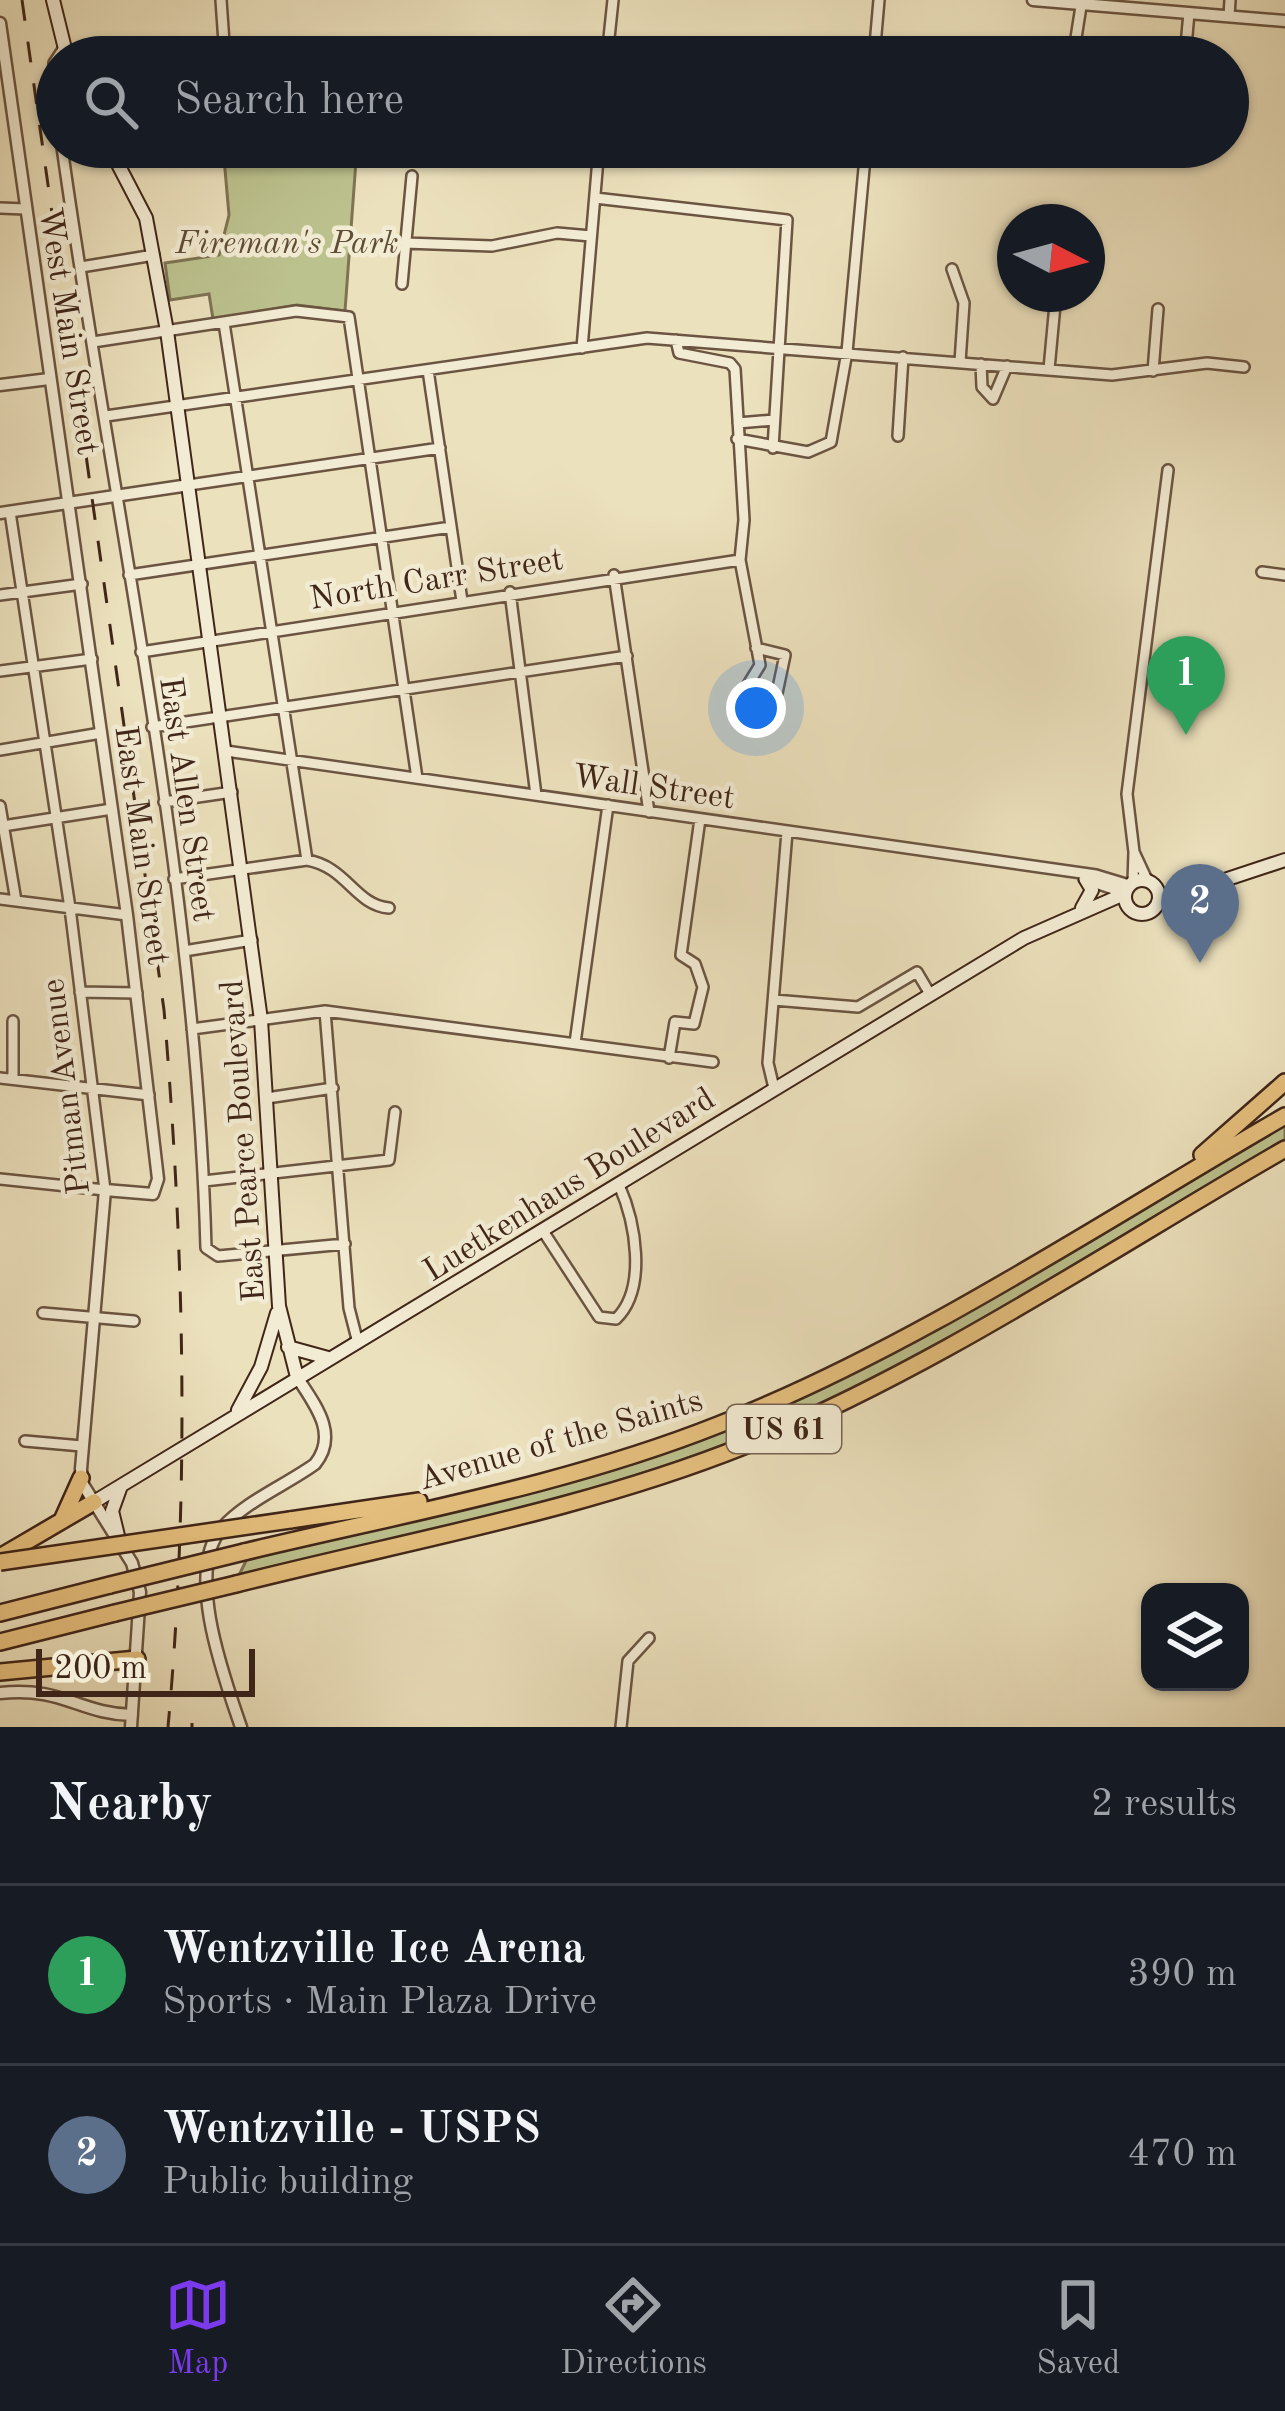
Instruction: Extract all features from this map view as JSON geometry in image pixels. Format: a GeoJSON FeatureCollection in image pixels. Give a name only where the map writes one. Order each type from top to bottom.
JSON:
{"type":"FeatureCollection","features":[{"type":"Feature","properties":{"kind":"highway"},"geometry":{"type":"LineString","coordinates":[[1166,1185],[1285,1082]]}},
{"type":"Feature","properties":{"kind":"highway","name":"Avenue of the Saints"},"geometry":{"type":"LineString","coordinates":[[0,1613],[662,1446],[793,1394],[1285,1116]]}},
{"type":"Feature","properties":{"kind":"highway","name":"Avenue of the Saints"},"geometry":{"type":"LineString","coordinates":[[0,1642],[611,1491],[744,1446],[887,1378],[1285,1149]]}},
{"type":"Feature","properties":{"kind":"highway"},"geometry":{"type":"LineString","coordinates":[[1225,1184],[1285,1163]]}},
{"type":"Feature","properties":{"kind":"highway"},"geometry":{"type":"LineString","coordinates":[[0,1541],[54,1524],[81,1478]]}},
{"type":"Feature","properties":{"kind":"highway"},"geometry":{"type":"LineString","coordinates":[[0,1559],[517,1486]]}},
{"type":"Feature","properties":{"kind":"highway"},"geometry":{"type":"LineString","coordinates":[[0,1559],[94,1502]]}},
{"type":"Feature","properties":{"kind":"highway"},"geometry":{"type":"LineString","coordinates":[[0,1672],[137,1659]]}},
{"type":"Feature","properties":{"kind":"main road"},"geometry":{"type":"LineString","coordinates":[[52,0],[61,36]]}},
{"type":"Feature","properties":{"kind":"main road","name":"East Pearce Boulevard"},"geometry":{"type":"LineString","coordinates":[[120,168],[146,218],[167,331],[244,870],[261,1020],[279,1306],[298,1377]]}},
{"type":"Feature","properties":{"kind":"main road","name":"Luetkenhaus Boulevard"},"geometry":{"type":"LineString","coordinates":[[1135,890],[1148,914],[1158,902],[1285,860]]}},
{"type":"Feature","properties":{"kind":"main road","name":"Luetkenhaus Boulevard"},"geometry":{"type":"LineString","coordinates":[[94,1502],[930,994],[1077,912],[1135,890],[1173,888],[1253,870]]}},
{"type":"Feature","properties":{"kind":"main road"},"geometry":{"type":"LineString","coordinates":[[1077,912],[1092,890],[1080,876]]}},
{"type":"Feature","properties":{"kind":"main road"},"geometry":{"type":"LineString","coordinates":[[1135,890],[1158,902]]}},
{"type":"Feature","properties":{"kind":"main road"},"geometry":{"type":"LineString","coordinates":[[236,1414],[261,1367],[279,1306]]}},
{"type":"Feature","properties":{"kind":"main road"},"geometry":{"type":"LineString","coordinates":[[288,1347],[330,1358]]}},
{"type":"Feature","properties":{"kind":"main road"},"geometry":{"type":"LineString","coordinates":[[119,1540],[112,1511],[122,1484]]}},
{"type":"Feature","properties":{"kind":"street"},"geometry":{"type":"LineString","coordinates":[[220,0],[223,36]]}},
{"type":"Feature","properties":{"kind":"street"},"geometry":{"type":"LineString","coordinates":[[610,36],[613,0]]}},
{"type":"Feature","properties":{"kind":"street"},"geometry":{"type":"LineString","coordinates":[[876,36],[879,0]]}},
{"type":"Feature","properties":{"kind":"street"},"geometry":{"type":"LineString","coordinates":[[1033,0],[1285,21]]}},
{"type":"Feature","properties":{"kind":"street"},"geometry":{"type":"LineString","coordinates":[[1228,16],[1230,0]]}},
{"type":"Feature","properties":{"kind":"street"},"geometry":{"type":"LineString","coordinates":[[1076,36],[1081,2]]}},
{"type":"Feature","properties":{"kind":"street"},"geometry":{"type":"LineString","coordinates":[[1187,36],[1189,13]]}},
{"type":"Feature","properties":{"kind":"street","name":"West Main Street"},"geometry":{"type":"LineString","coordinates":[[0,23],[70,504]]}},
{"type":"Feature","properties":{"kind":"street","name":"East Allen Street"},"geometry":{"type":"LineString","coordinates":[[65,168],[184,951],[210,1253],[276,1249]]}},
{"type":"Feature","properties":{"kind":"street"},"geometry":{"type":"LineString","coordinates":[[582,348],[597,168]]}},
{"type":"Feature","properties":{"kind":"street"},"geometry":{"type":"LineString","coordinates":[[737,439],[816,452],[831,442],[847,352],[864,168]]}},
{"type":"Feature","properties":{"kind":"street"},"geometry":{"type":"LineString","coordinates":[[402,284],[412,176]]}},
{"type":"Feature","properties":{"kind":"street"},"geometry":{"type":"LineString","coordinates":[[595,198],[787,220],[772,448]]}},
{"type":"Feature","properties":{"kind":"street"},"geometry":{"type":"LineString","coordinates":[[0,208],[25,209]]}},
{"type":"Feature","properties":{"kind":"street"},"geometry":{"type":"LineString","coordinates":[[405,243],[492,246],[557,232],[592,236]]}},
{"type":"Feature","properties":{"kind":"street"},"geometry":{"type":"LineString","coordinates":[[81,266],[154,255]]}},
{"type":"Feature","properties":{"kind":"street"},"geometry":{"type":"LineString","coordinates":[[952,268],[964,303],[960,362]]}},
{"type":"Feature","properties":{"kind":"street"},"geometry":{"type":"LineString","coordinates":[[1153,371],[1158,309]]}},
{"type":"Feature","properties":{"kind":"street"},"geometry":{"type":"LineString","coordinates":[[93,342],[296,311],[345,314],[359,379],[417,778]]}},
{"type":"Feature","properties":{"kind":"street"},"geometry":{"type":"LineString","coordinates":[[1049,369],[1055,312]]}},
{"type":"Feature","properties":{"kind":"street"},"geometry":{"type":"LineString","coordinates":[[224,323],[307,860]]}},
{"type":"Feature","properties":{"kind":"street"},"geometry":{"type":"LineString","coordinates":[[106,416],[646,338],[1112,375],[1207,363],[1244,368]]}},
{"type":"Feature","properties":{"kind":"street"},"geometry":{"type":"LineString","coordinates":[[676,340],[679,353],[730,363],[738,423],[744,542],[740,560],[758,673],[744,691],[770,699],[778,693],[785,655],[756,648]]}},
{"type":"Feature","properties":{"kind":"street"},"geometry":{"type":"LineString","coordinates":[[898,436],[903,357]]}},
{"type":"Feature","properties":{"kind":"street"},"geometry":{"type":"LineString","coordinates":[[981,364],[982,387],[993,399],[1007,365]]}},
{"type":"Feature","properties":{"kind":"street"},"geometry":{"type":"LineString","coordinates":[[428,370],[462,602]]}},
{"type":"Feature","properties":{"kind":"street"},"geometry":{"type":"LineString","coordinates":[[0,385],[49,379]]}},
{"type":"Feature","properties":{"kind":"street"},"geometry":{"type":"LineString","coordinates":[[738,423],[774,421]]}},
{"type":"Feature","properties":{"kind":"street"},"geometry":{"type":"LineString","coordinates":[[5,513],[440,448]]}},
{"type":"Feature","properties":{"kind":"street"},"geometry":{"type":"LineString","coordinates":[[1135,890],[1127,817],[1130,746],[1168,470]]}},
{"type":"Feature","properties":{"kind":"street","name":"East Main Street"},"geometry":{"type":"LineString","coordinates":[[70,504],[128,915],[155,1192],[105,1190]]}},
{"type":"Feature","properties":{"kind":"street","name":"Pitman Avenue"},"geometry":{"type":"LineString","coordinates":[[5,513],[23,592],[46,742],[105,1190],[81,1478]]}},
{"type":"Feature","properties":{"kind":"street"},"geometry":{"type":"LineString","coordinates":[[129,575],[451,527]]}},
{"type":"Feature","properties":{"kind":"street","name":"North Carr Street"},"geometry":{"type":"LineString","coordinates":[[141,652],[614,575],[740,560]]}},
{"type":"Feature","properties":{"kind":"street"},"geometry":{"type":"LineString","coordinates":[[1262,572],[1285,575]]}},
{"type":"Feature","properties":{"kind":"street"},"geometry":{"type":"LineString","coordinates":[[614,575],[650,812]]}},
{"type":"Feature","properties":{"kind":"street"},"geometry":{"type":"LineString","coordinates":[[0,595],[82,584]]}},
{"type":"Feature","properties":{"kind":"street"},"geometry":{"type":"LineString","coordinates":[[510,592],[536,795]]}},
{"type":"Feature","properties":{"kind":"street"},"geometry":{"type":"LineString","coordinates":[[152,727],[626,656]]}},
{"type":"Feature","properties":{"kind":"street"},"geometry":{"type":"LineString","coordinates":[[0,671],[92,659]]}},
{"type":"Feature","properties":{"kind":"street"},"geometry":{"type":"LineString","coordinates":[[0,750],[101,734]]}},
{"type":"Feature","properties":{"kind":"street","name":"Wall Street"},"geometry":{"type":"LineString","coordinates":[[226,752],[1080,876],[1135,890]]}},
{"type":"Feature","properties":{"kind":"street"},"geometry":{"type":"LineString","coordinates":[[164,802],[232,792]]}},
{"type":"Feature","properties":{"kind":"street"},"geometry":{"type":"LineString","coordinates":[[575,1043],[608,805]]}},
{"type":"Feature","properties":{"kind":"street"},"geometry":{"type":"LineString","coordinates":[[0,806],[16,901]]}},
{"type":"Feature","properties":{"kind":"street"},"geometry":{"type":"LineString","coordinates":[[3,826],[112,809]]}},
{"type":"Feature","properties":{"kind":"street"},"geometry":{"type":"LineString","coordinates":[[669,1058],[675,1022],[694,1024],[702,999],[695,964],[681,955],[700,819]]}},
{"type":"Feature","properties":{"kind":"street"},"geometry":{"type":"LineString","coordinates":[[774,1088],[768,1075],[787,832]]}},
{"type":"Feature","properties":{"kind":"street"},"geometry":{"type":"LineString","coordinates":[[174,879],[307,860],[329,864],[376,907],[389,908]]}},
{"type":"Feature","properties":{"kind":"street"},"geometry":{"type":"LineString","coordinates":[[0,899],[128,915]]}},
{"type":"Feature","properties":{"kind":"street"},"geometry":{"type":"LineString","coordinates":[[184,951],[252,940]]}},
{"type":"Feature","properties":{"kind":"street"},"geometry":{"type":"LineString","coordinates":[[774,1000],[858,1006],[917,972],[930,994]]}},
{"type":"Feature","properties":{"kind":"street"},"geometry":{"type":"LineString","coordinates":[[80,992],[136,993]]}},
{"type":"Feature","properties":{"kind":"street"},"geometry":{"type":"LineString","coordinates":[[326,1011],[349,1308],[358,1343]]}},
{"type":"Feature","properties":{"kind":"street"},"geometry":{"type":"LineString","coordinates":[[192,1029],[326,1011],[712,1062]]}},
{"type":"Feature","properties":{"kind":"street"},"geometry":{"type":"LineString","coordinates":[[13,1021],[14,1079]]}},
{"type":"Feature","properties":{"kind":"street"},"geometry":{"type":"LineString","coordinates":[[0,1078],[149,1095]]}},
{"type":"Feature","properties":{"kind":"street"},"geometry":{"type":"LineString","coordinates":[[266,1098],[333,1088]]}},
{"type":"Feature","properties":{"kind":"street"},"geometry":{"type":"LineString","coordinates":[[204,1180],[388,1160],[394,1112]]}},
{"type":"Feature","properties":{"kind":"street"},"geometry":{"type":"LineString","coordinates":[[0,1179],[105,1190]]}},
{"type":"Feature","properties":{"kind":"street"},"geometry":{"type":"LineString","coordinates":[[544,1231],[589,1306],[599,1317],[616,1319],[628,1308],[633,1270],[634,1224],[619,1184]]}},
{"type":"Feature","properties":{"kind":"street"},"geometry":{"type":"LineString","coordinates":[[276,1249],[345,1244]]}},
{"type":"Feature","properties":{"kind":"street"},"geometry":{"type":"LineString","coordinates":[[44,1313],[134,1321]]}},
{"type":"Feature","properties":{"kind":"street","name":"East Pearce Boulevard"},"geometry":{"type":"LineString","coordinates":[[241,1727],[209,1616],[213,1543],[230,1519],[315,1464],[324,1450],[326,1426],[298,1377]]}},
{"type":"Feature","properties":{"kind":"street"},"geometry":{"type":"LineString","coordinates":[[25,1441],[82,1446]]}},
{"type":"Feature","properties":{"kind":"street"},"geometry":{"type":"LineString","coordinates":[[0,1693],[50,1692],[132,1721],[140,1592],[119,1540],[81,1478]]}},
{"type":"Feature","properties":{"kind":"street"},"geometry":{"type":"LineString","coordinates":[[621,1727],[628,1661],[649,1638]]}},
{"type":"Feature","properties":{"kind":"green space","name":"Fireman's Park"},"geometry":{"type":"Polygon","coordinates":[[[225,168],[355,168],[345,311],[297,305],[213,319],[209,294],[170,300],[165,263],[219,255],[229,215],[225,168]]]}},
{"type":"Feature","properties":{"kind":"green space"},"geometry":{"type":"Polygon","coordinates":[[[1285,1122],[1285,1140],[1097,1252],[904,1361],[774,1424],[578,1493],[239,1575],[247,1559],[760,1414],[1285,1122]]]}},
{"type":"Feature","properties":{"kind":"railway"},"geometry":{"type":"LineString","coordinates":[[22,0],[36,100]]}},
{"type":"Feature","properties":{"kind":"railway"},"geometry":{"type":"LineString","coordinates":[[46,168],[164,1010],[182,1368],[179,1548],[168,1727]]}},
{"type":"Feature","properties":{"kind":"place","name":"Wentzville Ice Arena"},"geometry":{"type":"Point","coordinates":[1186,735]}},
{"type":"Feature","properties":{"kind":"place","name":"Wentzville - USPS"},"geometry":{"type":"Point","coordinates":[1200,963]}}]}
